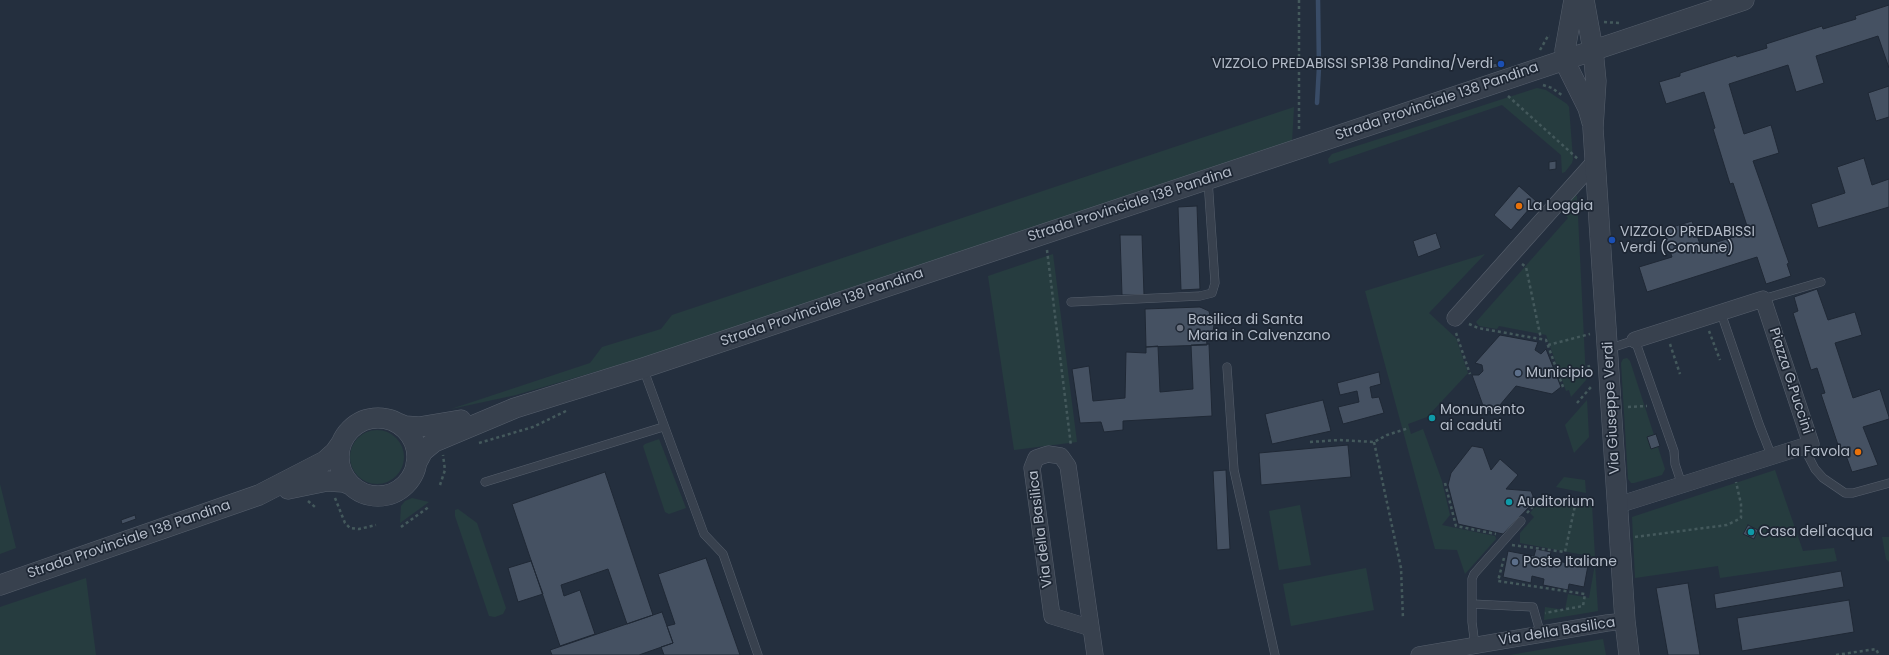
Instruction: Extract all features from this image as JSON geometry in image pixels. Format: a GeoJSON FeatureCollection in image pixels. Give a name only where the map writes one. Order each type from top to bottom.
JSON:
{"type":"FeatureCollection","features":[{"type":"Feature","properties":{"kind":"street"},"geometry":{"type":"LineString","coordinates":[[1574,0],[1565,59],[1569,74],[1588,108],[1594,128]]}},
{"type":"Feature","properties":{"kind":"street"},"geometry":{"type":"LineString","coordinates":[[1584,0],[1593,50],[1596,91],[1594,128]]}},
{"type":"Feature","properties":{"kind":"street","name":"Strada Provinciale 138 Pandina"},"geometry":{"type":"LineString","coordinates":[[393,422],[411,427],[426,427],[515,408],[643,368],[1744,0]]}},
{"type":"Feature","properties":{"kind":"street","name":"Via Giuseppe Verdi"},"geometry":{"type":"LineString","coordinates":[[1594,128],[1584,157],[1608,349],[1619,539],[1629,655]]}},
{"type":"Feature","properties":{"kind":"street"},"geometry":{"type":"LineString","coordinates":[[1455,318],[1511,254],[1584,157]]}},
{"type":"Feature","properties":{"kind":"street"},"geometry":{"type":"LineString","coordinates":[[1635,340],[1764,299]]}},
{"type":"Feature","properties":{"kind":"street","name":"Piazza G.Puccini"},"geometry":{"type":"LineString","coordinates":[[1618,505],[1811,444],[1764,299]]}},
{"type":"Feature","properties":{"kind":"street","name":"Strada Provinciale 138 Pandina"},"geometry":{"type":"LineString","coordinates":[[416,464],[421,452],[434,442],[515,408]]}},
{"type":"Feature","properties":{"kind":"street"},"geometry":{"type":"LineString","coordinates":[[379,418],[393,422],[406,431],[412,439],[416,452],[416,464],[409,481],[399,490],[382,496],[369,495],[360,492],[351,486],[344,476],[339,464],[339,453],[342,442],[351,429],[364,421],[379,418]]}},
{"type":"Feature","properties":{"kind":"street","name":"Strada Provinciale 138 Pandina"},"geometry":{"type":"LineString","coordinates":[[0,585],[259,494],[325,461],[335,452],[342,442]]}},
{"type":"Feature","properties":{"kind":"street","name":"Via della Basilica"},"geometry":{"type":"LineString","coordinates":[[1068,466],[1061,456],[1048,454],[1036,458],[1032,468],[1052,616],[1091,628]]}},
{"type":"Feature","properties":{"kind":"street"},"geometry":{"type":"LineString","coordinates":[[1068,466],[1095,655]]}},
{"type":"Feature","properties":{"kind":"street","name":"Strada Provinciale 138 Pandina"},"geometry":{"type":"LineString","coordinates":[[259,494],[323,481],[343,482],[351,486]]}},
{"type":"Feature","properties":{"kind":"street","name":"Via della Basilica"},"geometry":{"type":"LineString","coordinates":[[1419,655],[1625,621]]}},
{"type":"Feature","properties":{"kind":"lane"},"geometry":{"type":"LineString","coordinates":[[1071,302],[1200,296],[1212,293],[1215,283],[1208,180]]}},
{"type":"Feature","properties":{"kind":"lane"},"geometry":{"type":"LineString","coordinates":[[1764,299],[1821,282]]}},
{"type":"Feature","properties":{"kind":"lane"},"geometry":{"type":"LineString","coordinates":[[1721,313],[1759,424],[1772,457]]}},
{"type":"Feature","properties":{"kind":"lane"},"geometry":{"type":"LineString","coordinates":[[1608,349],[1635,340],[1674,451],[1675,464],[1682,486]]}},
{"type":"Feature","properties":{"kind":"lane"},"geometry":{"type":"LineString","coordinates":[[1227,367],[1234,470],[1275,655]]}},
{"type":"Feature","properties":{"kind":"lane"},"geometry":{"type":"LineString","coordinates":[[643,368],[663,427],[704,534],[723,554],[758,655]]}},
{"type":"Feature","properties":{"kind":"lane"},"geometry":{"type":"LineString","coordinates":[[485,482],[608,442],[663,427]]}},
{"type":"Feature","properties":{"kind":"lane"},"geometry":{"type":"LineString","coordinates":[[1804,446],[1815,469],[1829,482],[1845,493],[1853,493],[1889,483]]}},
{"type":"Feature","properties":{"kind":"lane"},"geometry":{"type":"LineString","coordinates":[[1476,646],[1472,622],[1472,579],[1474,574],[1504,544],[1521,520]]}},
{"type":"Feature","properties":{"kind":"lane"},"geometry":{"type":"LineString","coordinates":[[1472,604],[1533,607],[1541,635]]}},
{"type":"Feature","properties":{"kind":"path"},"geometry":{"type":"LineString","coordinates":[[1299,0],[1299,149]]}},
{"type":"Feature","properties":{"kind":"path"},"geometry":{"type":"LineString","coordinates":[[1538,85],[1548,86],[1564,97]]}},
{"type":"Feature","properties":{"kind":"path"},"geometry":{"type":"LineString","coordinates":[[1506,94],[1584,157]]}},
{"type":"Feature","properties":{"kind":"path"},"geometry":{"type":"LineString","coordinates":[[1052,231],[1046,246],[1071,444],[1068,466]]}},
{"type":"Feature","properties":{"kind":"path"},"geometry":{"type":"LineString","coordinates":[[1511,254],[1526,266],[1541,340]]}},
{"type":"Feature","properties":{"kind":"path"},"geometry":{"type":"LineString","coordinates":[[1470,374],[1453,326],[1455,318],[1478,328],[1546,340],[1563,387]]}},
{"type":"Feature","properties":{"kind":"path"},"geometry":{"type":"LineString","coordinates":[[1706,326],[1720,360]]}},
{"type":"Feature","properties":{"kind":"path"},"geometry":{"type":"LineString","coordinates":[[1548,346],[1593,334]]}},
{"type":"Feature","properties":{"kind":"path"},"geometry":{"type":"LineString","coordinates":[[1668,337],[1680,374]]}},
{"type":"Feature","properties":{"kind":"path"},"geometry":{"type":"LineString","coordinates":[[1559,376],[1590,366]]}},
{"type":"Feature","properties":{"kind":"path"},"geometry":{"type":"LineString","coordinates":[[1577,403],[1591,387]]}},
{"type":"Feature","properties":{"kind":"path"},"geometry":{"type":"LineString","coordinates":[[1622,408],[1658,405]]}},
{"type":"Feature","properties":{"kind":"path"},"geometry":{"type":"LineString","coordinates":[[1310,442],[1339,440],[1374,442],[1387,435],[1409,428]]}},
{"type":"Feature","properties":{"kind":"path"},"geometry":{"type":"LineString","coordinates":[[1374,442],[1402,568],[1403,619]]}},
{"type":"Feature","properties":{"kind":"path"},"geometry":{"type":"LineString","coordinates":[[1619,539],[1727,525],[1741,518],[1741,504],[1733,469]]}},
{"type":"Feature","properties":{"kind":"path"},"geometry":{"type":"LineString","coordinates":[[1445,483],[1456,526],[1497,534],[1504,544],[1565,552],[1576,502]]}},
{"type":"Feature","properties":{"kind":"path"},"geometry":{"type":"LineString","coordinates":[[333,494],[345,523],[350,528],[359,529],[376,525]]}},
{"type":"Feature","properties":{"kind":"path"},"geometry":{"type":"LineString","coordinates":[[401,527],[430,506]]}},
{"type":"Feature","properties":{"kind":"path"},"geometry":{"type":"LineString","coordinates":[[1504,555],[1498,581],[1585,594],[1583,606],[1536,614]]}},
{"type":"Feature","properties":{"kind":"path"},"geometry":{"type":"LineString","coordinates":[[1836,655],[1876,649],[1879,655]]}},
{"type":"Feature","properties":{"kind":"green space"},"geometry":{"type":"Polygon","coordinates":[[[1537,88],[1546,90],[1567,104],[1569,107],[1573,159],[1572,163],[1565,172],[1562,173],[1561,155],[1502,105],[1329,164],[1328,159],[1332,154],[1537,88]]]}},
{"type":"Feature","properties":{"kind":"green space"},"geometry":{"type":"Polygon","coordinates":[[[1294,107],[1292,142],[722,335],[516,395],[451,409],[590,363],[602,347],[661,329],[672,315],[1294,107]]]}},
{"type":"Feature","properties":{"kind":"green space"},"geometry":{"type":"Polygon","coordinates":[[[1574,195],[1577,196],[1586,380],[1571,397],[1569,390],[1566,391],[1546,335],[1499,326],[1497,329],[1479,326],[1476,322],[1568,218],[1560,210],[1574,195]]]}},
{"type":"Feature","properties":{"kind":"green space"},"geometry":{"type":"Polygon","coordinates":[[[1053,254],[1077,442],[1014,450],[988,276],[1053,254]]]}},
{"type":"Feature","properties":{"kind":"green space"},"geometry":{"type":"Polygon","coordinates":[[[1485,254],[1429,313],[1456,338],[1468,373],[1427,417],[1408,424],[1411,434],[1423,429],[1442,481],[1450,515],[1442,525],[1495,536],[1496,539],[1465,574],[1457,550],[1435,549],[1365,291],[1485,254]]]}},
{"type":"Feature","properties":{"kind":"green space"},"geometry":{"type":"Polygon","coordinates":[[[1627,358],[1630,361],[1665,469],[1662,475],[1634,483],[1631,483],[1628,479],[1621,363],[1623,359],[1627,358]]]}},
{"type":"Feature","properties":{"kind":"green space"},"geometry":{"type":"Polygon","coordinates":[[[1587,400],[1589,437],[1574,453],[1565,425],[1587,400]]]}},
{"type":"Feature","properties":{"kind":"green space"},"geometry":{"type":"Polygon","coordinates":[[[372,430],[382,430],[392,434],[400,442],[404,452],[404,462],[400,472],[392,480],[382,484],[372,484],[362,480],[354,472],[350,462],[350,452],[354,442],[362,434],[372,430]]]}},
{"type":"Feature","properties":{"kind":"green space"},"geometry":{"type":"Polygon","coordinates":[[[659,439],[686,508],[669,514],[665,512],[643,446],[659,439]]]}},
{"type":"Feature","properties":{"kind":"green space"},"geometry":{"type":"Polygon","coordinates":[[[1775,470],[1803,551],[1834,548],[1837,561],[1720,578],[1718,566],[1635,578],[1632,517],[1775,470]]]}},
{"type":"Feature","properties":{"kind":"green space"},"geometry":{"type":"Polygon","coordinates":[[[1564,477],[1585,480],[1586,493],[1556,487],[1564,477]]]}},
{"type":"Feature","properties":{"kind":"green space"},"geometry":{"type":"Polygon","coordinates":[[[0,484],[16,548],[0,554],[0,484]]]}},
{"type":"Feature","properties":{"kind":"green space"},"geometry":{"type":"Polygon","coordinates":[[[1544,496],[1592,505],[1595,557],[1520,543],[1520,533],[1534,517],[1530,513],[1544,496]]]}},
{"type":"Feature","properties":{"kind":"green space"},"geometry":{"type":"Polygon","coordinates":[[[412,498],[429,502],[400,523],[401,506],[405,501],[412,498]]]}},
{"type":"Feature","properties":{"kind":"green space"},"geometry":{"type":"Polygon","coordinates":[[[1300,505],[1311,565],[1279,570],[1269,511],[1300,505]]]}},
{"type":"Feature","properties":{"kind":"green space"},"geometry":{"type":"Polygon","coordinates":[[[458,509],[477,523],[506,608],[503,614],[495,617],[489,616],[455,516],[455,510],[458,509]]]}},
{"type":"Feature","properties":{"kind":"green space"},"geometry":{"type":"Polygon","coordinates":[[[1882,537],[1889,537],[1889,562],[1886,559],[1882,537]]]}},
{"type":"Feature","properties":{"kind":"green space"},"geometry":{"type":"Polygon","coordinates":[[[1595,564],[1598,611],[1544,620],[1545,607],[1565,610],[1568,594],[1589,598],[1595,564]]]}},
{"type":"Feature","properties":{"kind":"green space"},"geometry":{"type":"Polygon","coordinates":[[[1366,568],[1374,610],[1291,626],[1283,584],[1366,568]]]}},
{"type":"Feature","properties":{"kind":"green space"},"geometry":{"type":"Polygon","coordinates":[[[86,578],[96,655],[0,655],[0,607],[86,578]]]}},
{"type":"Feature","properties":{"kind":"green space"},"geometry":{"type":"Polygon","coordinates":[[[1603,639],[1606,655],[1510,655],[1603,639]]]}},
{"type":"Feature","properties":{"kind":"building"},"geometry":{"type":"Polygon","coordinates":[[[1889,5],[1889,68],[1878,36],[1816,56],[1824,83],[1796,92],[1788,65],[1729,84],[1744,134],[1771,125],[1779,153],[1753,161],[1789,263],[1787,264],[1791,276],[1766,284],[1757,257],[1647,292],[1639,267],[1672,257],[1663,230],[1692,221],[1701,247],[1749,232],[1733,183],[1730,184],[1713,129],[1715,128],[1704,92],[1666,104],[1659,82],[1680,76],[1680,73],[1736,55],[1737,57],[1767,48],[1766,44],[1822,26],[1823,29],[1856,19],[1855,16],[1889,5]]]}},
{"type":"Feature","properties":{"kind":"building"},"geometry":{"type":"Polygon","coordinates":[[[1497,63],[1498,67],[1490,69],[1489,65],[1497,63]]]}},
{"type":"Feature","properties":{"kind":"building"},"geometry":{"type":"Polygon","coordinates":[[[1889,86],[1889,117],[1876,121],[1868,93],[1889,86]]]}},
{"type":"Feature","properties":{"kind":"building"},"geometry":{"type":"Polygon","coordinates":[[[1864,158],[1872,185],[1889,179],[1889,207],[1818,228],[1811,204],[1845,193],[1837,167],[1864,158]]]}},
{"type":"Feature","properties":{"kind":"building"},"geometry":{"type":"Polygon","coordinates":[[[1556,161],[1556,169],[1549,170],[1549,162],[1556,161]]]}},
{"type":"Feature","properties":{"kind":"building"},"geometry":{"type":"Polygon","coordinates":[[[1519,186],[1536,201],[1511,230],[1494,215],[1519,186]]]}},
{"type":"Feature","properties":{"kind":"building"},"geometry":{"type":"Polygon","coordinates":[[[1197,206],[1200,289],[1181,290],[1178,207],[1197,206]]]}},
{"type":"Feature","properties":{"kind":"building"},"geometry":{"type":"Polygon","coordinates":[[[1436,233],[1441,248],[1418,257],[1413,241],[1436,233]]]}},
{"type":"Feature","properties":{"kind":"building"},"geometry":{"type":"Polygon","coordinates":[[[1120,235],[1142,235],[1144,295],[1122,295],[1120,235]]]}},
{"type":"Feature","properties":{"kind":"building"},"geometry":{"type":"Polygon","coordinates":[[[1817,289],[1828,320],[1855,312],[1862,335],[1835,343],[1853,398],[1880,389],[1889,417],[1889,419],[1863,427],[1878,465],[1852,472],[1844,450],[1840,451],[1821,394],[1825,393],[1817,368],[1811,370],[1793,313],[1798,311],[1794,297],[1817,289]]]}},
{"type":"Feature","properties":{"kind":"building","name":"Basilica di Santa Maria in Calvenzano"},"geometry":{"type":"Polygon","coordinates":[[[1200,307],[1209,311],[1210,316],[1208,319],[1214,325],[1213,331],[1206,334],[1207,345],[1146,347],[1145,309],[1200,307]]]}},
{"type":"Feature","properties":{"kind":"building","name":"Municipio"},"geometry":{"type":"Polygon","coordinates":[[[1500,335],[1538,342],[1535,350],[1541,354],[1546,349],[1561,387],[1552,394],[1516,386],[1494,412],[1485,411],[1472,375],[1479,375],[1483,371],[1482,365],[1475,363],[1500,335]]]}},
{"type":"Feature","properties":{"kind":"building"},"geometry":{"type":"Polygon","coordinates":[[[1209,344],[1212,416],[1123,421],[1123,430],[1104,432],[1101,422],[1080,423],[1072,369],[1089,366],[1093,401],[1125,398],[1126,352],[1146,353],[1146,347],[1158,346],[1160,392],[1193,389],[1191,345],[1209,344]]]}},
{"type":"Feature","properties":{"kind":"building"},"geometry":{"type":"Polygon","coordinates":[[[1379,372],[1381,384],[1370,387],[1372,398],[1379,397],[1384,413],[1343,424],[1338,407],[1359,402],[1357,391],[1340,395],[1337,383],[1379,372]]]}},
{"type":"Feature","properties":{"kind":"building"},"geometry":{"type":"Polygon","coordinates":[[[1323,400],[1331,431],[1272,444],[1265,414],[1323,400]]]}},
{"type":"Feature","properties":{"kind":"building"},"geometry":{"type":"Polygon","coordinates":[[[1656,434],[1660,446],[1651,449],[1647,437],[1656,434]]]}},
{"type":"Feature","properties":{"kind":"building"},"geometry":{"type":"Polygon","coordinates":[[[1348,445],[1351,477],[1261,485],[1259,453],[1348,445]]]}},
{"type":"Feature","properties":{"kind":"building"},"geometry":{"type":"Polygon","coordinates":[[[1472,446],[1483,448],[1491,470],[1500,459],[1518,475],[1506,489],[1531,491],[1535,501],[1503,534],[1458,524],[1448,485],[1451,473],[1472,446]]]}},
{"type":"Feature","properties":{"kind":"building"},"geometry":{"type":"Polygon","coordinates":[[[1226,470],[1230,549],[1217,550],[1213,471],[1226,470]]]}},
{"type":"Feature","properties":{"kind":"building"},"geometry":{"type":"Polygon","coordinates":[[[605,472],[653,615],[627,624],[608,569],[561,585],[564,596],[580,590],[595,634],[560,646],[512,504],[605,472]]]}},
{"type":"Feature","properties":{"kind":"building"},"geometry":{"type":"Polygon","coordinates":[[[135,515],[136,519],[122,524],[121,520],[135,515]]]}},
{"type":"Feature","properties":{"kind":"building","name":"Casa dell'acqua"},"geometry":{"type":"Polygon","coordinates":[[[1748,525],[1758,530],[1754,539],[1743,534],[1748,525]]]}},
{"type":"Feature","properties":{"kind":"building"},"geometry":{"type":"Polygon","coordinates":[[[1536,549],[1551,552],[1549,559],[1572,564],[1574,557],[1589,560],[1584,587],[1569,584],[1568,590],[1543,585],[1544,579],[1532,576],[1531,583],[1503,577],[1508,551],[1534,556],[1536,549]]]}},
{"type":"Feature","properties":{"kind":"building"},"geometry":{"type":"Polygon","coordinates":[[[706,558],[740,655],[664,655],[661,647],[673,643],[667,626],[675,624],[658,574],[706,558]]]}},
{"type":"Feature","properties":{"kind":"building"},"geometry":{"type":"Polygon","coordinates":[[[531,561],[543,594],[518,602],[508,568],[531,561]]]}},
{"type":"Feature","properties":{"kind":"building"},"geometry":{"type":"Polygon","coordinates":[[[1841,571],[1844,587],[1716,609],[1714,594],[1841,571]]]}},
{"type":"Feature","properties":{"kind":"building"},"geometry":{"type":"Polygon","coordinates":[[[1688,583],[1700,655],[1668,655],[1656,588],[1688,583]]]}},
{"type":"Feature","properties":{"kind":"building"},"geometry":{"type":"Polygon","coordinates":[[[1849,600],[1854,632],[1742,651],[1737,618],[1849,600]]]}},
{"type":"Feature","properties":{"kind":"building"},"geometry":{"type":"Polygon","coordinates":[[[662,612],[673,643],[639,655],[552,655],[550,650],[662,612]]]}},
{"type":"Feature","properties":{"kind":"waterway"},"geometry":{"type":"LineString","coordinates":[[1317,103],[1319,67],[1318,0]]}},
{"type":"Feature","properties":{"kind":"place","name":"VIZZOLO PREDABISSI SP138 Pandina/Verdi"},"geometry":{"type":"Point","coordinates":[1501,64]}},
{"type":"Feature","properties":{"kind":"place","name":"La Loggia"},"geometry":{"type":"Point","coordinates":[1519,206]}},
{"type":"Feature","properties":{"kind":"place","name":"VIZZOLO PREDABISSI Verdi (Comune)"},"geometry":{"type":"Point","coordinates":[1612,240]}},
{"type":"Feature","properties":{"kind":"place","name":"Basilica di Santa Maria in Calvenzano"},"geometry":{"type":"Point","coordinates":[1180,328]}},
{"type":"Feature","properties":{"kind":"place","name":"Municipio"},"geometry":{"type":"Point","coordinates":[1518,373]}},
{"type":"Feature","properties":{"kind":"place","name":"Monumento ai caduti"},"geometry":{"type":"Point","coordinates":[1432,418]}},
{"type":"Feature","properties":{"kind":"place","name":"la Favola"},"geometry":{"type":"Point","coordinates":[1858,452]}},
{"type":"Feature","properties":{"kind":"place","name":"Auditorium"},"geometry":{"type":"Point","coordinates":[1509,502]}},
{"type":"Feature","properties":{"kind":"place","name":"Casa dell'acqua"},"geometry":{"type":"Point","coordinates":[1751,532]}},
{"type":"Feature","properties":{"kind":"place","name":"Poste Italiane"},"geometry":{"type":"Point","coordinates":[1515,562]}}]}
